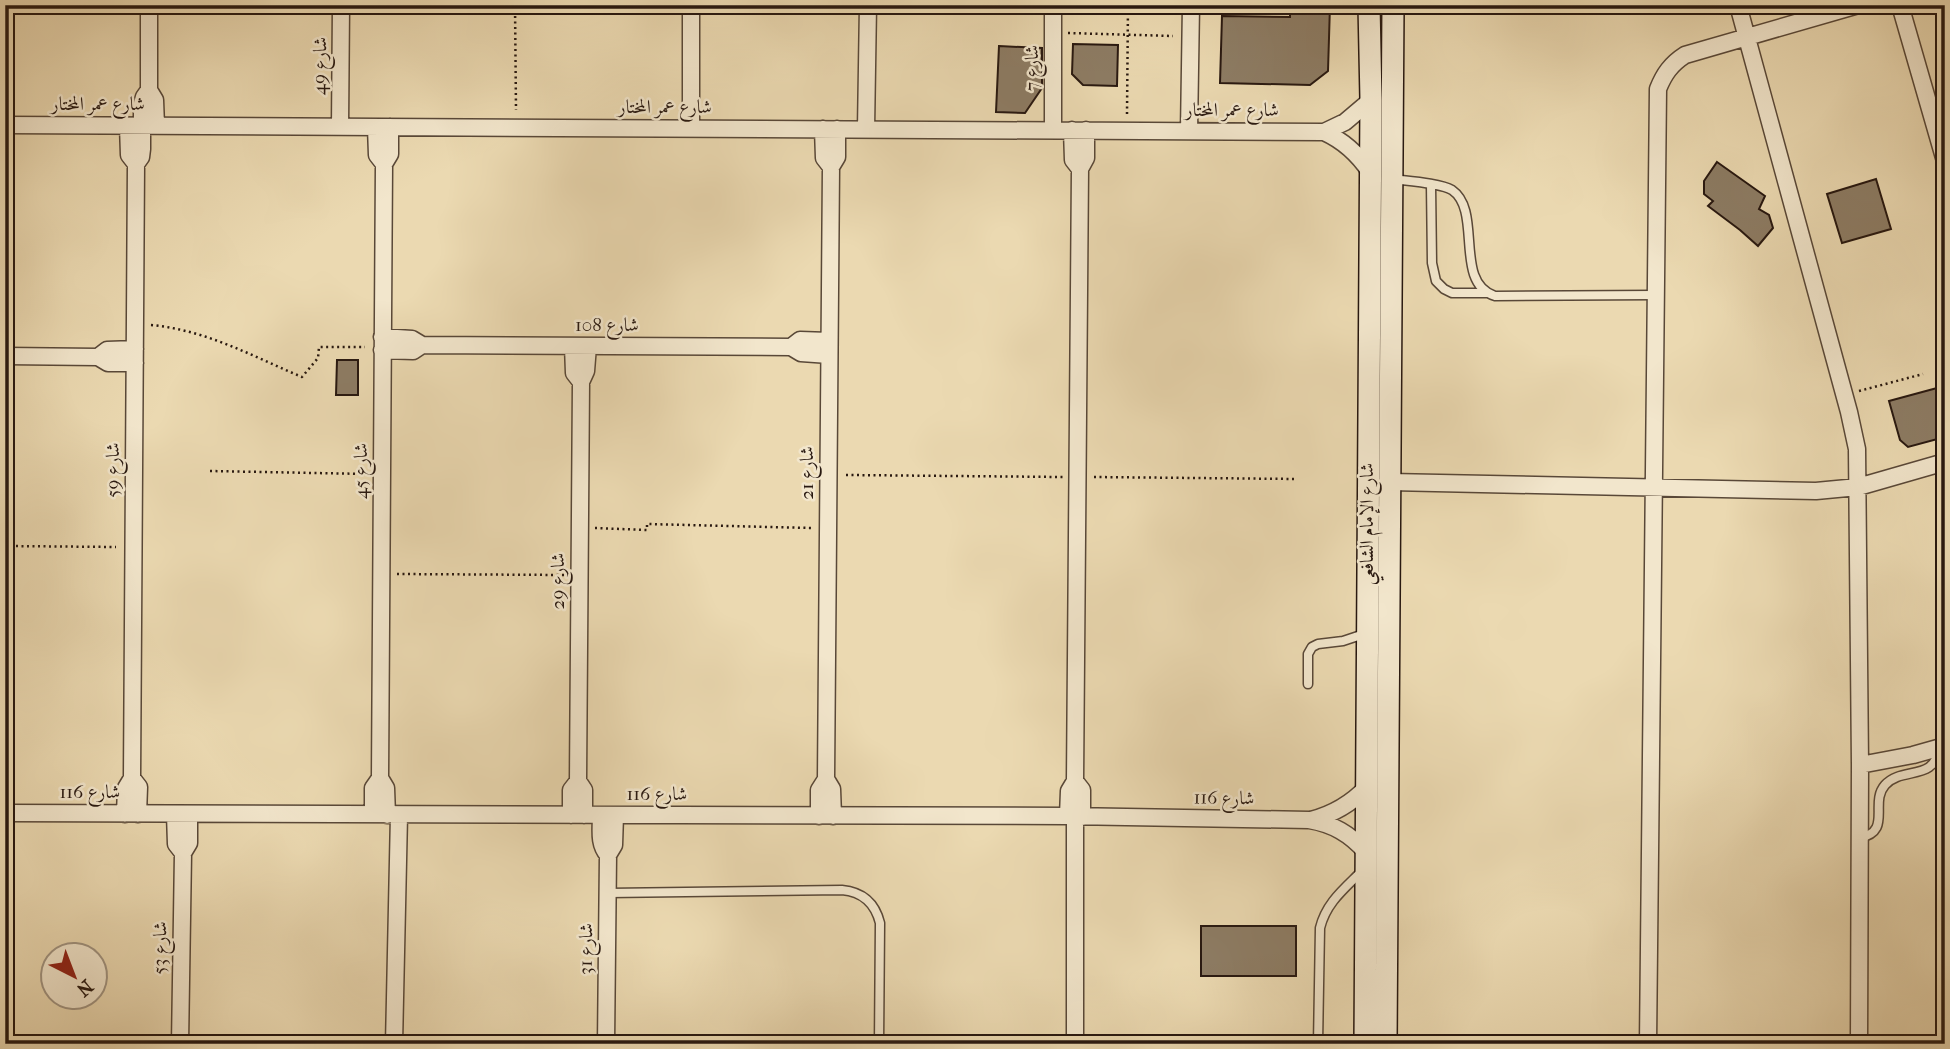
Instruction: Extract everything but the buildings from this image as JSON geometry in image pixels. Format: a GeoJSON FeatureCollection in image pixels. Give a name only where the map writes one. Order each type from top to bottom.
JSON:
{"type":"FeatureCollection","features":[{"type":"Feature","properties":{"kind":"street","name":"شارع 59"},"geometry":{"type":"LineString","coordinates":[[132,814],[126,788],[132,778],[136,164],[129,155],[142,126],[143,101],[149,90],[149,5]]}},
{"type":"Feature","properties":{"kind":"street","name":"شارع 49"},"geometry":{"type":"LineString","coordinates":[[340,127],[341,5]]}},
{"type":"Feature","properties":{"kind":"street"},"geometry":{"type":"LineString","coordinates":[[691,5],[691,128]]}},
{"type":"Feature","properties":{"kind":"street"},"geometry":{"type":"LineString","coordinates":[[866,129],[868,5]]}},
{"type":"Feature","properties":{"kind":"street","name":"شارع 7"},"geometry":{"type":"LineString","coordinates":[[1053,5],[1053,130]]}},
{"type":"Feature","properties":{"kind":"street","name":"شارع الإمام الشافعي"},"geometry":{"type":"LineString","coordinates":[[1386,1044],[1393,5]]}},
{"type":"Feature","properties":{"kind":"street"},"geometry":{"type":"LineString","coordinates":[[1738,5],[1857,449],[1860,765],[1858,1044]]}},
{"type":"Feature","properties":{"kind":"street"},"geometry":{"type":"LineString","coordinates":[[1648,1044],[1657,98],[1661,81],[1671,66],[1685,55],[1858,5]]}},
{"type":"Feature","properties":{"kind":"street"},"geometry":{"type":"LineString","coordinates":[[1900,5],[1945,161]]}},
{"type":"Feature","properties":{"kind":"street"},"geometry":{"type":"LineString","coordinates":[[1189,131],[1191,8]]}},
{"type":"Feature","properties":{"kind":"street","name":"شارع الإمام الشافعي"},"geometry":{"type":"LineString","coordinates":[[1365,1044],[1371,100],[1369,9]]}},
{"type":"Feature","properties":{"kind":"street","name":"شارع عمر المختار"},"geometry":{"type":"LineString","coordinates":[[5,125],[1324,131],[1345,122],[1371,100]]}},
{"type":"Feature","properties":{"kind":"street","name":"شارع 45"},"geometry":{"type":"LineString","coordinates":[[383,127],[377,155],[384,164],[380,778],[386,788],[394,1044]]}},
{"type":"Feature","properties":{"kind":"street","name":"شارع 21"},"geometry":{"type":"LineString","coordinates":[[826,816],[832,789],[826,779],[831,167],[824,158],[830,129]]}},
{"type":"Feature","properties":{"kind":"street"},"geometry":{"type":"LineString","coordinates":[[1075,1044],[1075,817],[1082,790],[1075,781],[1080,169],[1073,160],[1079,130]]}},
{"type":"Feature","properties":{"kind":"street"},"geometry":{"type":"LineString","coordinates":[[1324,131],[1354,152],[1370,172]]}},
{"type":"Feature","properties":{"kind":"street","name":"شارع 108"},"geometry":{"type":"LineString","coordinates":[[382,345],[409,352],[422,345],[791,347],[801,353],[829,348]]}},
{"type":"Feature","properties":{"kind":"street","name":"شارع 29"},"geometry":{"type":"LineString","coordinates":[[581,346],[586,371],[580,382],[578,781],[593,815]]}},
{"type":"Feature","properties":{"kind":"street"},"geometry":{"type":"LineString","coordinates":[[5,356],[98,357],[108,363],[135,356]]}},
{"type":"Feature","properties":{"kind":"street"},"geometry":{"type":"LineString","coordinates":[[1390,482],[1816,491],[1858,487],[1945,462]]}},
{"type":"Feature","properties":{"kind":"street"},"geometry":{"type":"LineString","coordinates":[[1860,765],[1942,747]]}},
{"type":"Feature","properties":{"kind":"street","name":"شارع 116"},"geometry":{"type":"LineString","coordinates":[[1309,820],[1343,808],[1367,787]]}},
{"type":"Feature","properties":{"kind":"street","name":"شارع 116"},"geometry":{"type":"LineString","coordinates":[[5,813],[1309,820],[1344,832],[1366,860]]}},
{"type":"Feature","properties":{"kind":"street","name":"شارع 53"},"geometry":{"type":"LineString","coordinates":[[180,1044],[183,853],[176,844],[182,814]]}},
{"type":"Feature","properties":{"kind":"street","name":"شارع 31"},"geometry":{"type":"LineString","coordinates":[[593,815],[614,845],[608,855],[606,1044]]}},
{"type":"Feature","properties":{"kind":"lane"},"geometry":{"type":"LineString","coordinates":[[1392,179],[1453,191],[1463,208],[1474,275],[1486,293]]}},
{"type":"Feature","properties":{"kind":"lane"},"geometry":{"type":"LineString","coordinates":[[1431,185],[1432,263],[1436,281],[1452,293],[1486,293],[1495,296],[1655,295]]}},
{"type":"Feature","properties":{"kind":"lane"},"geometry":{"type":"LineString","coordinates":[[1308,684],[1308,654],[1312,647],[1367,633]]}},
{"type":"Feature","properties":{"kind":"lane"},"geometry":{"type":"LineString","coordinates":[[1859,838],[1867,836],[1878,826],[1879,797],[1884,786],[1894,778],[1926,770],[1936,761],[1942,747]]}},
{"type":"Feature","properties":{"kind":"lane"},"geometry":{"type":"LineString","coordinates":[[1318,1044],[1322,918],[1332,900],[1366,860]]}},
{"type":"Feature","properties":{"kind":"lane"},"geometry":{"type":"LineString","coordinates":[[608,893],[842,890],[860,894],[874,906],[880,923],[879,1044]]}},
{"type":"Feature","properties":{"kind":"path"},"geometry":{"type":"LineString","coordinates":[[516,5],[516,128]]}},
{"type":"Feature","properties":{"kind":"path"},"geometry":{"type":"LineString","coordinates":[[1127,131],[1128,5]]}},
{"type":"Feature","properties":{"kind":"path"},"geometry":{"type":"LineString","coordinates":[[1268,5],[1268,12]]}},
{"type":"Feature","properties":{"kind":"path"},"geometry":{"type":"LineString","coordinates":[[1191,8],[1268,12],[1369,9]]}},
{"type":"Feature","properties":{"kind":"path"},"geometry":{"type":"LineString","coordinates":[[1053,33],[1191,36]]}},
{"type":"Feature","properties":{"kind":"path"},"geometry":{"type":"LineString","coordinates":[[135,324],[193,332],[223,342],[302,377],[318,358],[319,347],[382,345]]}},
{"type":"Feature","properties":{"kind":"path"},"geometry":{"type":"LineString","coordinates":[[1844,395],[1923,374]]}},
{"type":"Feature","properties":{"kind":"path"},"geometry":{"type":"LineString","coordinates":[[210,471],[382,474]]}},
{"type":"Feature","properties":{"kind":"path"},"geometry":{"type":"LineString","coordinates":[[580,528],[647,530],[648,524],[828,528]]}},
{"type":"Feature","properties":{"kind":"path"},"geometry":{"type":"LineString","coordinates":[[5,546],[134,548]]}},
{"type":"Feature","properties":{"kind":"path"},"geometry":{"type":"LineString","coordinates":[[381,574],[579,575]]}}]}
